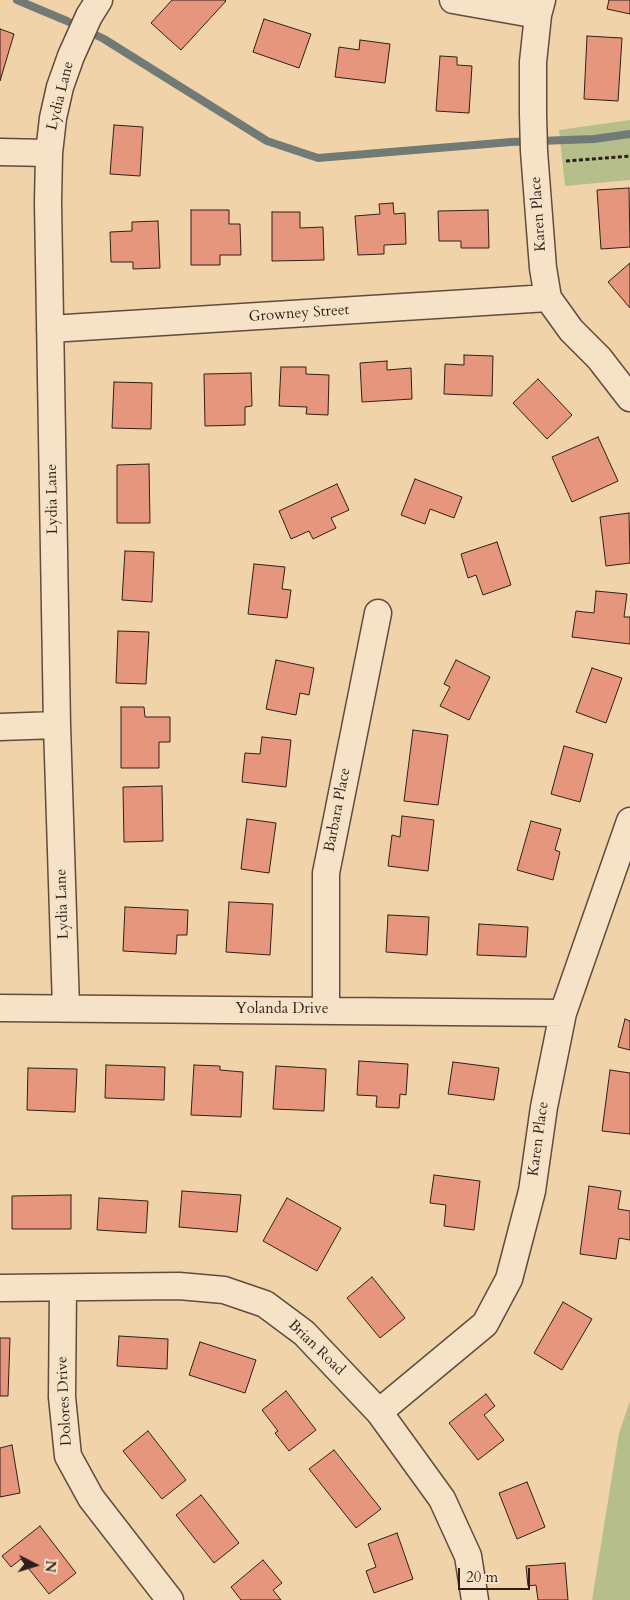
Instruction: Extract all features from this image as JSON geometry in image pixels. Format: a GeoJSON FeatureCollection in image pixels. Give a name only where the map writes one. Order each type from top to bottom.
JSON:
{"type":"FeatureCollection","features":[{"type":"Feature","properties":{"kind":"street","name":"Lydia Lane"},"geometry":{"type":"LineString","coordinates":[[66,1008],[57,725],[48,153],[53,118],[63,79],[89,16],[99,0]]}},
{"type":"Feature","properties":{"kind":"street"},"geometry":{"type":"LineString","coordinates":[[453,0],[540,8]]}},
{"type":"Feature","properties":{"kind":"street","name":"Karen Place"},"geometry":{"type":"LineString","coordinates":[[540,8],[533,62],[534,150],[543,268],[548,298],[571,330],[599,358],[630,398]]}},
{"type":"Feature","properties":{"kind":"street"},"geometry":{"type":"LineString","coordinates":[[0,152],[48,153]]}},
{"type":"Feature","properties":{"kind":"street","name":"Growney Street"},"geometry":{"type":"LineString","coordinates":[[50,329],[548,298]]}},
{"type":"Feature","properties":{"kind":"street","name":"Barbara Place"},"geometry":{"type":"LineString","coordinates":[[326,1010],[326,873],[378,613]]}},
{"type":"Feature","properties":{"kind":"street"},"geometry":{"type":"LineString","coordinates":[[0,727],[57,725]]}},
{"type":"Feature","properties":{"kind":"street","name":"Karen Place"},"geometry":{"type":"LineString","coordinates":[[379,1412],[485,1324],[509,1278],[532,1192],[544,1107],[563,1013],[630,821]]}},
{"type":"Feature","properties":{"kind":"street","name":"Yolanda Drive"},"geometry":{"type":"LineString","coordinates":[[0,1008],[563,1013]]}},
{"type":"Feature","properties":{"kind":"street","name":"Brian Road"},"geometry":{"type":"LineString","coordinates":[[0,1288],[179,1286],[224,1290],[265,1304],[304,1333],[379,1412],[442,1499],[468,1556],[475,1600]]}},
{"type":"Feature","properties":{"kind":"street","name":"Dolores Drive"},"geometry":{"type":"LineString","coordinates":[[63,1288],[62,1397],[68,1456],[91,1498],[170,1600]]}},
{"type":"Feature","properties":{"kind":"path"},"geometry":{"type":"LineString","coordinates":[[566,161],[630,156]]}},
{"type":"Feature","properties":{"kind":"green space"},"geometry":{"type":"Polygon","coordinates":[[[630,120],[630,180],[565,186],[559,130],[630,120]]]}},
{"type":"Feature","properties":{"kind":"green space"},"geometry":{"type":"Polygon","coordinates":[[[630,1401],[630,1600],[592,1600],[619,1433],[630,1401]]]}},
{"type":"Feature","properties":{"kind":"building"},"geometry":{"type":"Polygon","coordinates":[[[172,0],[226,1],[181,50],[151,23],[172,0]]]}},
{"type":"Feature","properties":{"kind":"building"},"geometry":{"type":"Polygon","coordinates":[[[609,0],[630,0],[630,14],[607,9],[609,0]]]}},
{"type":"Feature","properties":{"kind":"building"},"geometry":{"type":"Polygon","coordinates":[[[264,19],[311,34],[299,68],[253,52],[264,19]]]}},
{"type":"Feature","properties":{"kind":"building"},"geometry":{"type":"Polygon","coordinates":[[[0,29],[14,34],[0,81],[0,29]]]}},
{"type":"Feature","properties":{"kind":"building"},"geometry":{"type":"Polygon","coordinates":[[[587,36],[622,38],[618,101],[584,99],[587,36]]]}},
{"type":"Feature","properties":{"kind":"building"},"geometry":{"type":"Polygon","coordinates":[[[360,40],[390,44],[385,83],[335,77],[339,47],[359,50],[360,40]]]}},
{"type":"Feature","properties":{"kind":"building"},"geometry":{"type":"Polygon","coordinates":[[[440,56],[457,57],[457,65],[472,66],[469,113],[436,111],[440,56]]]}},
{"type":"Feature","properties":{"kind":"building"},"geometry":{"type":"Polygon","coordinates":[[[114,125],[143,127],[140,176],[110,174],[114,125]]]}},
{"type":"Feature","properties":{"kind":"building"},"geometry":{"type":"Polygon","coordinates":[[[629,188],[630,247],[601,249],[597,190],[629,188]]]}},
{"type":"Feature","properties":{"kind":"building"},"geometry":{"type":"Polygon","coordinates":[[[393,203],[394,214],[405,213],[406,244],[384,245],[384,254],[358,255],[355,216],[380,214],[379,204],[393,203]]]}},
{"type":"Feature","properties":{"kind":"building"},"geometry":{"type":"Polygon","coordinates":[[[191,210],[229,210],[229,224],[240,224],[241,255],[220,255],[220,265],[191,265],[191,210]]]}},
{"type":"Feature","properties":{"kind":"building"},"geometry":{"type":"Polygon","coordinates":[[[488,210],[489,248],[461,248],[461,241],[439,241],[438,211],[488,210]]]}},
{"type":"Feature","properties":{"kind":"building"},"geometry":{"type":"Polygon","coordinates":[[[272,212],[300,212],[300,228],[323,227],[324,260],[272,261],[272,212]]]}},
{"type":"Feature","properties":{"kind":"building"},"geometry":{"type":"Polygon","coordinates":[[[158,221],[160,268],[133,269],[133,262],[111,262],[110,232],[132,231],[132,222],[158,221]]]}},
{"type":"Feature","properties":{"kind":"building"},"geometry":{"type":"Polygon","coordinates":[[[630,263],[630,308],[608,282],[630,263]]]}},
{"type":"Feature","properties":{"kind":"building"},"geometry":{"type":"Polygon","coordinates":[[[464,355],[493,356],[492,396],[444,394],[445,364],[464,365],[464,355]]]}},
{"type":"Feature","properties":{"kind":"building"},"geometry":{"type":"Polygon","coordinates":[[[387,361],[387,370],[411,368],[412,399],[362,402],[360,363],[387,361]]]}},
{"type":"Feature","properties":{"kind":"building"},"geometry":{"type":"Polygon","coordinates":[[[281,367],[306,367],[306,374],[329,375],[328,415],[306,414],[307,407],[279,406],[281,367]]]}},
{"type":"Feature","properties":{"kind":"building"},"geometry":{"type":"Polygon","coordinates":[[[251,373],[252,406],[245,407],[245,425],[205,426],[204,374],[251,373]]]}},
{"type":"Feature","properties":{"kind":"building"},"geometry":{"type":"Polygon","coordinates":[[[538,379],[572,415],[547,439],[513,403],[538,379]]]}},
{"type":"Feature","properties":{"kind":"building"},"geometry":{"type":"Polygon","coordinates":[[[114,382],[152,383],[151,429],[112,428],[114,382]]]}},
{"type":"Feature","properties":{"kind":"building"},"geometry":{"type":"Polygon","coordinates":[[[598,437],[618,481],[572,502],[552,457],[598,437]]]}},
{"type":"Feature","properties":{"kind":"building"},"geometry":{"type":"Polygon","coordinates":[[[149,464],[150,523],[117,523],[117,465],[149,464]]]}},
{"type":"Feature","properties":{"kind":"building"},"geometry":{"type":"Polygon","coordinates":[[[415,479],[462,497],[454,518],[430,509],[425,524],[401,515],[415,479]]]}},
{"type":"Feature","properties":{"kind":"building"},"geometry":{"type":"Polygon","coordinates":[[[337,484],[349,510],[331,518],[336,528],[313,539],[309,531],[291,539],[279,511],[337,484]]]}},
{"type":"Feature","properties":{"kind":"building"},"geometry":{"type":"Polygon","coordinates":[[[629,513],[630,563],[606,566],[600,517],[629,513]]]}},
{"type":"Feature","properties":{"kind":"building"},"geometry":{"type":"Polygon","coordinates":[[[497,542],[511,585],[483,595],[476,575],[468,578],[461,554],[497,542]]]}},
{"type":"Feature","properties":{"kind":"building"},"geometry":{"type":"Polygon","coordinates":[[[125,551],[154,552],[152,602],[122,600],[125,551]]]}},
{"type":"Feature","properties":{"kind":"building"},"geometry":{"type":"Polygon","coordinates":[[[254,564],[285,567],[282,589],[291,590],[287,618],[248,614],[254,564]]]}},
{"type":"Feature","properties":{"kind":"building"},"geometry":{"type":"Polygon","coordinates":[[[596,591],[627,594],[624,617],[630,617],[630,644],[572,637],[576,611],[594,613],[596,591]]]}},
{"type":"Feature","properties":{"kind":"building"},"geometry":{"type":"Polygon","coordinates":[[[118,631],[149,632],[146,684],[116,683],[118,631]]]}},
{"type":"Feature","properties":{"kind":"building"},"geometry":{"type":"Polygon","coordinates":[[[276,660],[314,668],[309,695],[300,693],[296,715],[266,709],[276,660]]]}},
{"type":"Feature","properties":{"kind":"building"},"geometry":{"type":"Polygon","coordinates":[[[456,660],[490,677],[469,720],[440,706],[450,687],[444,684],[456,660]]]}},
{"type":"Feature","properties":{"kind":"building"},"geometry":{"type":"Polygon","coordinates":[[[592,668],[622,678],[606,723],[576,712],[592,668]]]}},
{"type":"Feature","properties":{"kind":"building"},"geometry":{"type":"Polygon","coordinates":[[[121,707],[144,707],[145,717],[170,717],[170,742],[159,742],[159,768],[121,768],[121,707]]]}},
{"type":"Feature","properties":{"kind":"building"},"geometry":{"type":"Polygon","coordinates":[[[413,730],[448,735],[438,805],[404,801],[413,730]]]}},
{"type":"Feature","properties":{"kind":"building"},"geometry":{"type":"Polygon","coordinates":[[[262,737],[291,740],[286,787],[242,782],[245,753],[260,754],[262,737]]]}},
{"type":"Feature","properties":{"kind":"building"},"geometry":{"type":"Polygon","coordinates":[[[564,746],[593,754],[580,802],[551,794],[564,746]]]}},
{"type":"Feature","properties":{"kind":"building"},"geometry":{"type":"Polygon","coordinates":[[[162,786],[163,841],[124,842],[123,787],[162,786]]]}},
{"type":"Feature","properties":{"kind":"building"},"geometry":{"type":"Polygon","coordinates":[[[402,816],[434,820],[428,871],[388,866],[392,835],[400,837],[402,816]]]}},
{"type":"Feature","properties":{"kind":"building"},"geometry":{"type":"Polygon","coordinates":[[[247,819],[276,823],[269,873],[241,869],[247,819]]]}},
{"type":"Feature","properties":{"kind":"building"},"geometry":{"type":"Polygon","coordinates":[[[531,821],[561,829],[555,850],[560,852],[553,880],[517,870],[531,821]]]}},
{"type":"Feature","properties":{"kind":"building"},"geometry":{"type":"Polygon","coordinates":[[[229,902],[273,904],[270,955],[226,952],[229,902]]]}},
{"type":"Feature","properties":{"kind":"building"},"geometry":{"type":"Polygon","coordinates":[[[125,907],[188,910],[187,935],[177,935],[176,954],[123,951],[125,907]]]}},
{"type":"Feature","properties":{"kind":"building"},"geometry":{"type":"Polygon","coordinates":[[[388,915],[429,917],[427,955],[386,952],[388,915]]]}},
{"type":"Feature","properties":{"kind":"building"},"geometry":{"type":"Polygon","coordinates":[[[479,924],[528,927],[526,957],[477,955],[479,924]]]}},
{"type":"Feature","properties":{"kind":"building"},"geometry":{"type":"Polygon","coordinates":[[[625,1019],[630,1021],[630,1050],[618,1047],[625,1019]]]}},
{"type":"Feature","properties":{"kind":"building"},"geometry":{"type":"Polygon","coordinates":[[[359,1061],[408,1064],[406,1095],[400,1094],[399,1108],[376,1107],[377,1096],[357,1095],[359,1061]]]}},
{"type":"Feature","properties":{"kind":"building"},"geometry":{"type":"Polygon","coordinates":[[[453,1062],[499,1068],[494,1100],[448,1094],[453,1062]]]}},
{"type":"Feature","properties":{"kind":"building"},"geometry":{"type":"Polygon","coordinates":[[[106,1065],[165,1067],[164,1100],[105,1098],[106,1065]]]}},
{"type":"Feature","properties":{"kind":"building"},"geometry":{"type":"Polygon","coordinates":[[[194,1065],[220,1066],[220,1070],[243,1072],[241,1117],[191,1115],[194,1065]]]}},
{"type":"Feature","properties":{"kind":"building"},"geometry":{"type":"Polygon","coordinates":[[[276,1066],[326,1069],[324,1111],[273,1109],[276,1066]]]}},
{"type":"Feature","properties":{"kind":"building"},"geometry":{"type":"Polygon","coordinates":[[[28,1068],[77,1069],[75,1112],[27,1110],[28,1068]]]}},
{"type":"Feature","properties":{"kind":"building"},"geometry":{"type":"Polygon","coordinates":[[[610,1070],[630,1073],[630,1134],[602,1131],[610,1070]]]}},
{"type":"Feature","properties":{"kind":"building"},"geometry":{"type":"Polygon","coordinates":[[[434,1175],[480,1181],[474,1230],[444,1226],[446,1205],[430,1203],[434,1175]]]}},
{"type":"Feature","properties":{"kind":"building"},"geometry":{"type":"Polygon","coordinates":[[[589,1186],[621,1191],[618,1209],[630,1211],[630,1240],[619,1238],[616,1259],[580,1254],[589,1186]]]}},
{"type":"Feature","properties":{"kind":"building"},"geometry":{"type":"Polygon","coordinates":[[[182,1191],[241,1195],[237,1232],[179,1227],[182,1191]]]}},
{"type":"Feature","properties":{"kind":"building"},"geometry":{"type":"Polygon","coordinates":[[[71,1195],[71,1229],[12,1229],[12,1196],[71,1195]]]}},
{"type":"Feature","properties":{"kind":"building"},"geometry":{"type":"Polygon","coordinates":[[[99,1198],[148,1201],[146,1233],[97,1230],[99,1198]]]}},
{"type":"Feature","properties":{"kind":"building"},"geometry":{"type":"Polygon","coordinates":[[[287,1198],[341,1228],[317,1271],[263,1241],[287,1198]]]}},
{"type":"Feature","properties":{"kind":"building"},"geometry":{"type":"Polygon","coordinates":[[[372,1277],[405,1318],[380,1338],[347,1298],[372,1277]]]}},
{"type":"Feature","properties":{"kind":"building"},"geometry":{"type":"Polygon","coordinates":[[[563,1302],[592,1319],[562,1370],[534,1353],[563,1302]]]}},
{"type":"Feature","properties":{"kind":"building"},"geometry":{"type":"Polygon","coordinates":[[[119,1336],[168,1339],[167,1369],[117,1366],[119,1336]]]}},
{"type":"Feature","properties":{"kind":"building"},"geometry":{"type":"Polygon","coordinates":[[[0,1338],[10,1338],[8,1396],[0,1396],[0,1338]]]}},
{"type":"Feature","properties":{"kind":"building"},"geometry":{"type":"Polygon","coordinates":[[[200,1342],[256,1360],[245,1393],[189,1375],[200,1342]]]}},
{"type":"Feature","properties":{"kind":"building"},"geometry":{"type":"Polygon","coordinates":[[[286,1391],[316,1430],[289,1451],[275,1433],[278,1431],[262,1410],[286,1391]]]}},
{"type":"Feature","properties":{"kind":"building"},"geometry":{"type":"Polygon","coordinates":[[[486,1394],[495,1406],[484,1415],[504,1440],[478,1460],[449,1423],[486,1394]]]}},
{"type":"Feature","properties":{"kind":"building"},"geometry":{"type":"Polygon","coordinates":[[[148,1431],[186,1480],[162,1499],[123,1451],[148,1431]]]}},
{"type":"Feature","properties":{"kind":"building"},"geometry":{"type":"Polygon","coordinates":[[[12,1445],[20,1493],[0,1497],[0,1448],[12,1445]]]}},
{"type":"Feature","properties":{"kind":"building"},"geometry":{"type":"Polygon","coordinates":[[[334,1450],[381,1509],[356,1528],[309,1469],[334,1450]]]}},
{"type":"Feature","properties":{"kind":"building"},"geometry":{"type":"Polygon","coordinates":[[[527,1482],[545,1527],[517,1539],[499,1493],[527,1482]]]}},
{"type":"Feature","properties":{"kind":"building"},"geometry":{"type":"Polygon","coordinates":[[[201,1495],[239,1543],[214,1563],[176,1515],[201,1495]]]}},
{"type":"Feature","properties":{"kind":"building"},"geometry":{"type":"Polygon","coordinates":[[[40,1526],[76,1573],[49,1594],[21,1559],[11,1567],[2,1556],[40,1526]]]}},
{"type":"Feature","properties":{"kind":"building"},"geometry":{"type":"Polygon","coordinates":[[[397,1533],[413,1579],[374,1593],[366,1571],[376,1567],[368,1544],[397,1533]]]}},
{"type":"Feature","properties":{"kind":"building"},"geometry":{"type":"Polygon","coordinates":[[[263,1560],[282,1583],[273,1590],[281,1600],[241,1600],[231,1587],[263,1560]]]}},
{"type":"Feature","properties":{"kind":"building"},"geometry":{"type":"Polygon","coordinates":[[[565,1563],[568,1600],[538,1600],[536,1585],[528,1586],[526,1566],[565,1563]]]}},
{"type":"Feature","properties":{"kind":"waterway"},"geometry":{"type":"LineString","coordinates":[[17,0],[104,39],[267,141],[318,158],[511,142],[594,139],[630,134]]}}]}
